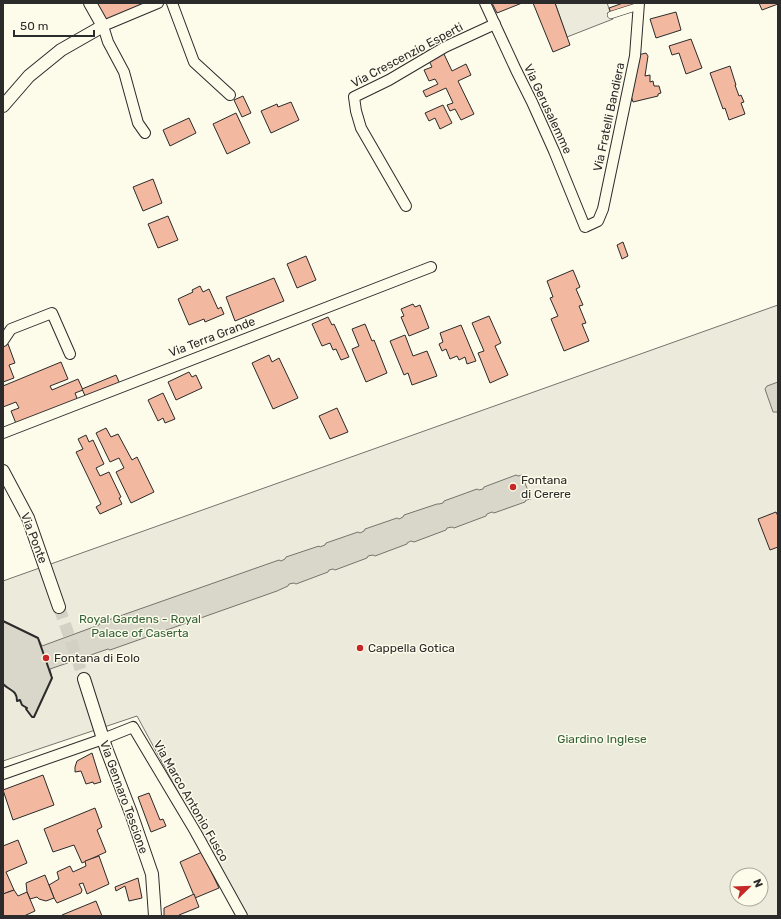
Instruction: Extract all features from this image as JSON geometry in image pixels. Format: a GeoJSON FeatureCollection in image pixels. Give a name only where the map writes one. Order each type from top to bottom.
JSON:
{"type":"FeatureCollection","features":[{"type":"Feature","properties":{"kind":"street"},"geometry":{"type":"LineString","coordinates":[[90,3],[103,26],[108,42],[124,72],[138,123],[145,133]]}},
{"type":"Feature","properties":{"kind":"street"},"geometry":{"type":"LineString","coordinates":[[3,106],[29,76],[61,50],[103,26],[158,3]]}},
{"type":"Feature","properties":{"kind":"street"},"geometry":{"type":"LineString","coordinates":[[172,3],[194,62],[230,95]]}},
{"type":"Feature","properties":{"kind":"street","name":"Via Gerusalemme"},"geometry":{"type":"LineString","coordinates":[[485,3],[554,151],[585,227]]}},
{"type":"Feature","properties":{"kind":"street"},"geometry":{"type":"LineString","coordinates":[[612,15],[639,4]]}},
{"type":"Feature","properties":{"kind":"street","name":"Via Fratelli Bandiera"},"geometry":{"type":"LineString","coordinates":[[585,227],[598,221],[603,209],[635,56],[639,4]]}},
{"type":"Feature","properties":{"kind":"street","name":"Via Crescenzio Esperti"},"geometry":{"type":"LineString","coordinates":[[406,206],[360,128],[354,97],[389,80],[445,47],[495,24]]}},
{"type":"Feature","properties":{"kind":"street","name":"Via Terra Grande"},"geometry":{"type":"LineString","coordinates":[[3,433],[431,267]]}},
{"type":"Feature","properties":{"kind":"street"},"geometry":{"type":"LineString","coordinates":[[3,341],[11,329],[52,313],[70,354]]}},
{"type":"Feature","properties":{"kind":"street","name":"Via Ponte"},"geometry":{"type":"LineString","coordinates":[[3,471],[28,518],[59,607]]}},
{"type":"Feature","properties":{"kind":"street","name":"Via Gennaro Tescione"},"geometry":{"type":"LineString","coordinates":[[84,679],[103,739],[152,874],[155,916]]}},
{"type":"Feature","properties":{"kind":"street","name":"Via Marco Antonio Fusco"},"geometry":{"type":"LineString","coordinates":[[3,774],[133,727],[195,830],[242,916]]}},
{"type":"Feature","properties":{"kind":"green space"},"geometry":{"type":"Polygon","coordinates":[[[778,305],[778,916],[245,916],[137,716],[3,761],[3,581],[778,305]]]}},
{"type":"Feature","properties":{"kind":"shaded area"},"geometry":{"type":"Polygon","coordinates":[[[555,3],[607,3],[613,19],[567,37],[555,3]]]}},
{"type":"Feature","properties":{"kind":"shaded area"},"geometry":{"type":"Polygon","coordinates":[[[778,382],[778,412],[773,412],[765,389],[767,386],[778,382]]]}},
{"type":"Feature","properties":{"kind":"shaded area"},"geometry":{"type":"Polygon","coordinates":[[[516,475],[522,475],[531,499],[526,500],[525,502],[494,513],[492,512],[486,516],[454,528],[447,528],[446,530],[414,542],[411,541],[407,544],[375,556],[368,556],[367,558],[335,570],[329,570],[328,572],[296,584],[289,584],[288,586],[277,591],[110,650],[108,649],[50,669],[52,678],[34,717],[32,717],[26,709],[27,708],[22,705],[20,700],[17,701],[16,695],[3,684],[3,621],[38,638],[42,646],[99,625],[100,623],[279,560],[281,561],[286,557],[319,546],[320,547],[326,543],[358,532],[360,533],[365,529],[397,518],[399,519],[404,515],[443,503],[444,501],[477,489],[483,489],[484,487],[516,475]]]}},
{"type":"Feature","properties":{"kind":"building"},"geometry":{"type":"Polygon","coordinates":[[[98,3],[144,3],[103,22],[94,5],[98,3]]]}},
{"type":"Feature","properties":{"kind":"building"},"geometry":{"type":"Polygon","coordinates":[[[492,3],[522,3],[497,13],[492,3]]]}},
{"type":"Feature","properties":{"kind":"building"},"geometry":{"type":"Polygon","coordinates":[[[533,3],[555,3],[570,45],[553,52],[533,3]]]}},
{"type":"Feature","properties":{"kind":"building"},"geometry":{"type":"Polygon","coordinates":[[[623,3],[635,3],[635,6],[611,13],[609,8],[623,3]]]}},
{"type":"Feature","properties":{"kind":"building"},"geometry":{"type":"Polygon","coordinates":[[[759,3],[778,3],[778,4],[762,10],[759,3]]]}},
{"type":"Feature","properties":{"kind":"building"},"geometry":{"type":"Polygon","coordinates":[[[676,12],[681,30],[656,38],[650,19],[676,12]]]}},
{"type":"Feature","properties":{"kind":"building"},"geometry":{"type":"Polygon","coordinates":[[[691,39],[702,68],[686,74],[679,53],[672,55],[669,46],[691,39]]]}},
{"type":"Feature","properties":{"kind":"building"},"geometry":{"type":"Polygon","coordinates":[[[443,52],[452,71],[466,64],[471,75],[458,81],[474,114],[461,120],[455,109],[450,111],[447,105],[453,103],[446,88],[426,97],[423,91],[438,84],[435,79],[429,81],[424,70],[432,67],[428,59],[443,52]]]}},
{"type":"Feature","properties":{"kind":"building"},"geometry":{"type":"Polygon","coordinates":[[[646,53],[648,56],[645,76],[650,75],[650,82],[653,81],[654,86],[659,86],[661,93],[658,94],[658,96],[633,102],[630,93],[638,55],[646,53]]]}},
{"type":"Feature","properties":{"kind":"building"},"geometry":{"type":"Polygon","coordinates":[[[730,66],[739,96],[741,95],[744,102],[741,103],[745,114],[729,120],[725,108],[723,109],[710,73],[730,66]]]}},
{"type":"Feature","properties":{"kind":"building"},"geometry":{"type":"Polygon","coordinates":[[[243,96],[251,113],[242,117],[234,100],[243,96]]]}},
{"type":"Feature","properties":{"kind":"building"},"geometry":{"type":"Polygon","coordinates":[[[291,102],[299,120],[271,133],[261,111],[277,104],[278,107],[291,102]]]}},
{"type":"Feature","properties":{"kind":"building"},"geometry":{"type":"Polygon","coordinates":[[[443,105],[452,123],[440,129],[435,118],[429,121],[425,113],[443,105]]]}},
{"type":"Feature","properties":{"kind":"building"},"geometry":{"type":"Polygon","coordinates":[[[236,113],[250,143],[227,154],[213,124],[236,113]]]}},
{"type":"Feature","properties":{"kind":"building"},"geometry":{"type":"Polygon","coordinates":[[[189,118],[196,133],[170,146],[163,130],[189,118]]]}},
{"type":"Feature","properties":{"kind":"building"},"geometry":{"type":"Polygon","coordinates":[[[153,179],[162,203],[143,211],[133,187],[153,179]]]}},
{"type":"Feature","properties":{"kind":"building"},"geometry":{"type":"Polygon","coordinates":[[[168,216],[178,240],[158,248],[148,224],[168,216]]]}},
{"type":"Feature","properties":{"kind":"building"},"geometry":{"type":"Polygon","coordinates":[[[623,242],[628,256],[622,259],[617,245],[623,242]]]}},
{"type":"Feature","properties":{"kind":"building"},"geometry":{"type":"Polygon","coordinates":[[[306,256],[316,280],[297,288],[287,264],[306,256]]]}},
{"type":"Feature","properties":{"kind":"building"},"geometry":{"type":"Polygon","coordinates":[[[573,270],[580,287],[576,289],[583,305],[579,306],[586,323],[582,324],[589,341],[564,351],[551,319],[558,316],[550,298],[553,297],[547,281],[573,270]]]}},
{"type":"Feature","properties":{"kind":"building"},"geometry":{"type":"Polygon","coordinates":[[[274,278],[284,301],[235,321],[226,297],[274,278]]]}},
{"type":"Feature","properties":{"kind":"building"},"geometry":{"type":"Polygon","coordinates":[[[200,286],[203,292],[209,289],[218,309],[221,307],[224,314],[205,322],[204,319],[189,325],[178,299],[193,292],[192,290],[200,286]]]}},
{"type":"Feature","properties":{"kind":"building"},"geometry":{"type":"Polygon","coordinates":[[[413,304],[415,307],[420,305],[429,328],[409,336],[401,317],[404,316],[401,309],[413,304]]]}},
{"type":"Feature","properties":{"kind":"building"},"geometry":{"type":"Polygon","coordinates":[[[489,316],[501,343],[495,346],[508,375],[490,383],[478,353],[484,351],[472,323],[489,316]]]}},
{"type":"Feature","properties":{"kind":"building"},"geometry":{"type":"Polygon","coordinates":[[[328,317],[332,325],[334,324],[349,357],[341,360],[336,349],[333,350],[330,343],[322,346],[312,324],[328,317]]]}},
{"type":"Feature","properties":{"kind":"building"},"geometry":{"type":"Polygon","coordinates":[[[365,324],[372,341],[374,340],[387,373],[366,382],[352,349],[359,346],[352,329],[365,324]]]}},
{"type":"Feature","properties":{"kind":"building"},"geometry":{"type":"Polygon","coordinates":[[[461,325],[476,361],[467,364],[465,357],[459,360],[457,356],[450,359],[446,349],[442,351],[439,344],[443,342],[440,333],[461,325]]]}},
{"type":"Feature","properties":{"kind":"building"},"geometry":{"type":"Polygon","coordinates":[[[405,335],[413,356],[427,351],[437,376],[412,385],[408,373],[404,375],[390,341],[405,335]]]}},
{"type":"Feature","properties":{"kind":"building"},"geometry":{"type":"Polygon","coordinates":[[[8,344],[15,363],[9,365],[14,378],[3,382],[3,346],[8,344]]]}},
{"type":"Feature","properties":{"kind":"building"},"geometry":{"type":"Polygon","coordinates":[[[269,355],[272,362],[279,358],[298,398],[273,409],[252,363],[269,355]]]}},
{"type":"Feature","properties":{"kind":"building"},"geometry":{"type":"Polygon","coordinates":[[[61,362],[68,379],[50,386],[52,390],[78,379],[83,390],[75,393],[78,401],[17,426],[11,411],[19,408],[16,402],[3,407],[3,386],[61,362]]]}},
{"type":"Feature","properties":{"kind":"building"},"geometry":{"type":"Polygon","coordinates":[[[189,372],[192,377],[196,375],[202,388],[176,400],[168,382],[189,372]]]}},
{"type":"Feature","properties":{"kind":"building"},"geometry":{"type":"Polygon","coordinates":[[[116,375],[120,384],[86,398],[82,389],[116,375]]]}},
{"type":"Feature","properties":{"kind":"building"},"geometry":{"type":"Polygon","coordinates":[[[163,393],[175,419],[165,423],[163,418],[158,421],[148,400],[163,393]]]}},
{"type":"Feature","properties":{"kind":"building"},"geometry":{"type":"Polygon","coordinates":[[[337,408],[348,432],[330,439],[319,416],[337,408]]]}},
{"type":"Feature","properties":{"kind":"building"},"geometry":{"type":"Polygon","coordinates":[[[106,428],[111,437],[118,434],[132,460],[137,457],[154,492],[131,503],[116,472],[124,468],[119,458],[110,462],[96,433],[106,428]]]}},
{"type":"Feature","properties":{"kind":"building"},"geometry":{"type":"Polygon","coordinates":[[[86,435],[89,442],[93,440],[104,464],[96,468],[100,476],[109,472],[121,497],[119,498],[122,504],[100,514],[96,507],[101,504],[76,452],[83,449],[78,439],[86,435]]]}},
{"type":"Feature","properties":{"kind":"building"},"geometry":{"type":"Polygon","coordinates":[[[776,512],[778,516],[778,547],[770,550],[758,519],[776,512]]]}},
{"type":"Feature","properties":{"kind":"building"},"geometry":{"type":"Polygon","coordinates":[[[92,753],[101,782],[86,784],[81,771],[75,772],[75,767],[77,761],[92,753]]]}},
{"type":"Feature","properties":{"kind":"building"},"geometry":{"type":"Polygon","coordinates":[[[43,775],[54,805],[13,820],[3,790],[43,775]]]}},
{"type":"Feature","properties":{"kind":"building"},"geometry":{"type":"Polygon","coordinates":[[[149,793],[160,820],[163,819],[166,826],[151,832],[138,797],[149,793]]]}},
{"type":"Feature","properties":{"kind":"building"},"geometry":{"type":"Polygon","coordinates":[[[95,808],[102,827],[97,830],[106,852],[82,863],[74,845],[53,852],[44,829],[95,808]]]}},
{"type":"Feature","properties":{"kind":"building"},"geometry":{"type":"Polygon","coordinates":[[[18,840],[27,863],[6,872],[14,890],[3,894],[3,846],[18,840]]]}},
{"type":"Feature","properties":{"kind":"building"},"geometry":{"type":"Polygon","coordinates":[[[202,852],[219,888],[195,898],[180,862],[202,852]]]}},
{"type":"Feature","properties":{"kind":"building"},"geometry":{"type":"Polygon","coordinates":[[[99,856],[109,884],[87,894],[83,883],[79,884],[82,890],[81,893],[57,903],[49,885],[59,879],[57,872],[70,866],[73,872],[86,866],[85,861],[99,856]]]}},
{"type":"Feature","properties":{"kind":"building"},"geometry":{"type":"Polygon","coordinates":[[[45,875],[54,898],[46,901],[37,897],[30,899],[27,892],[26,883],[45,875]]]}},
{"type":"Feature","properties":{"kind":"building"},"geometry":{"type":"Polygon","coordinates":[[[138,878],[142,898],[129,901],[125,886],[116,891],[115,887],[138,878]]]}},
{"type":"Feature","properties":{"kind":"building"},"geometry":{"type":"Polygon","coordinates":[[[14,890],[18,896],[27,892],[35,911],[24,916],[3,916],[3,894],[14,890]]]}},
{"type":"Feature","properties":{"kind":"building"},"geometry":{"type":"Polygon","coordinates":[[[194,894],[199,907],[179,916],[164,916],[164,908],[194,894]]]}},
{"type":"Feature","properties":{"kind":"building"},"geometry":{"type":"Polygon","coordinates":[[[96,901],[102,916],[62,915],[96,901]]]}},
{"type":"Feature","properties":{"kind":"tunnel"},"geometry":{"type":"LineString","coordinates":[[59,607],[84,679]]}},
{"type":"Feature","properties":{"kind":"wall"},"geometry":{"type":"LineString","coordinates":[[3,621],[38,638],[52,678],[34,717],[32,717],[26,709],[27,708],[22,705],[20,700],[17,701],[16,695],[3,684]]}},
{"type":"Feature","properties":{"kind":"place","name":"Fontana di Cerere"},"geometry":{"type":"Point","coordinates":[513,487]}},
{"type":"Feature","properties":{"kind":"place","name":"Cappella Gotica"},"geometry":{"type":"Point","coordinates":[360,648]}},
{"type":"Feature","properties":{"kind":"place","name":"Fontana di Eolo"},"geometry":{"type":"Point","coordinates":[46,658]}},
{"type":"Feature","properties":{"kind":"park label","name":"Royal Gardens - Royal Palace of Caserta"},"geometry":{"type":"Point","coordinates":[140,626]}},
{"type":"Feature","properties":{"kind":"park label","name":"Giardino Inglese"},"geometry":{"type":"Point","coordinates":[602,739]}}]}
